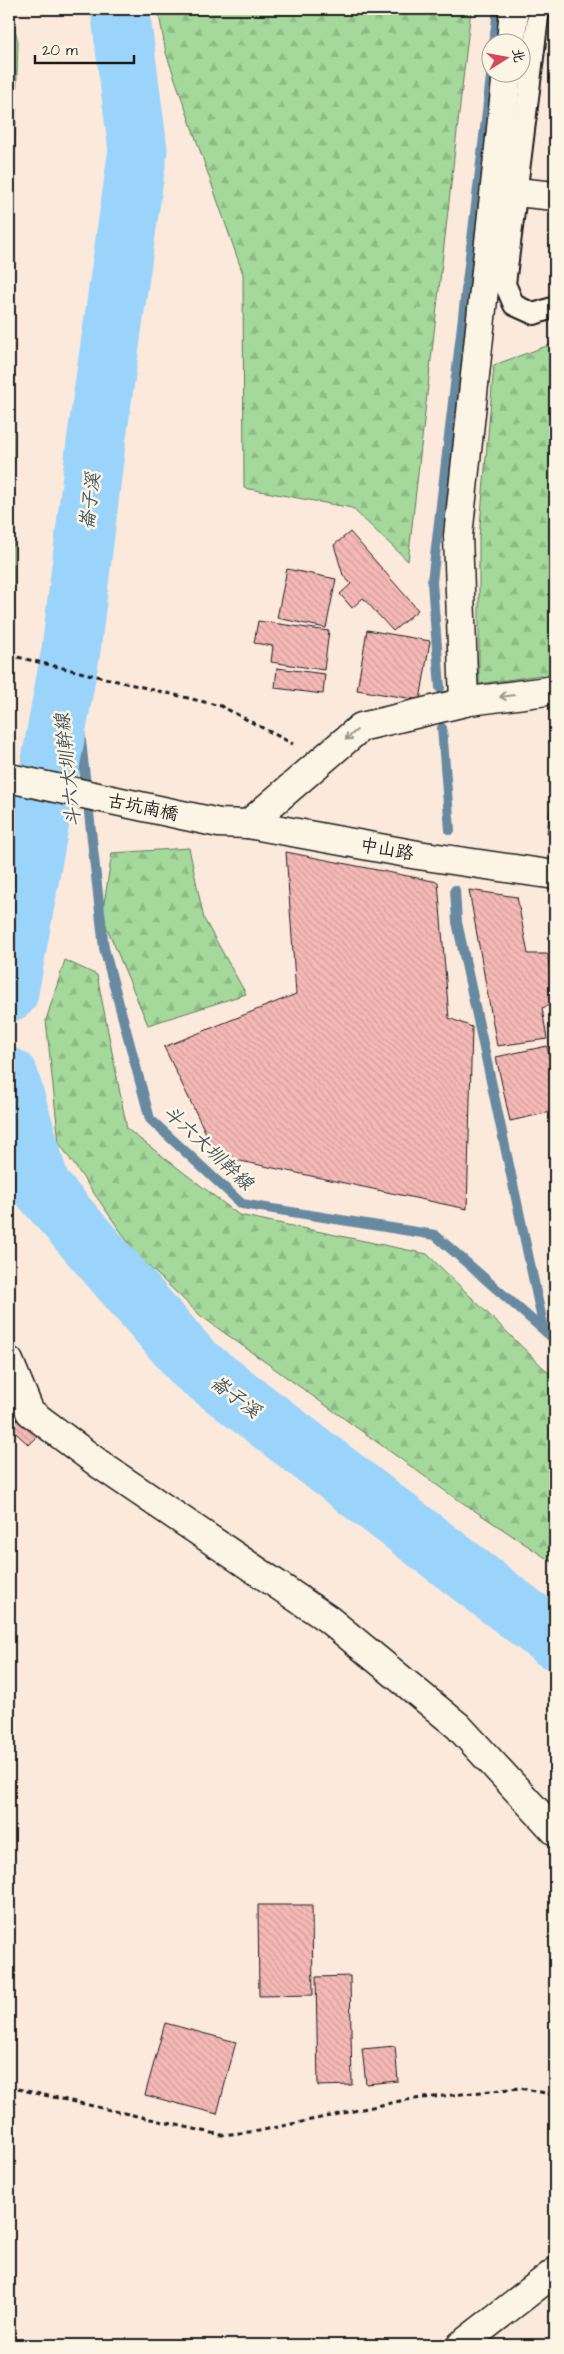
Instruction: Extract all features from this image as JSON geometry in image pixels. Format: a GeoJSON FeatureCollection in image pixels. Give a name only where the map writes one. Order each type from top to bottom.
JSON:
{"type":"FeatureCollection","features":[{"type":"Feature","properties":{"kind":"street"},"geometry":{"type":"LineString","coordinates":[[511,32],[514,9]]}},
{"type":"Feature","properties":{"kind":"street"},"geometry":{"type":"LineString","coordinates":[[464,702],[458,536],[506,82]]}},
{"type":"Feature","properties":{"kind":"street"},"geometry":{"type":"LineString","coordinates":[[516,192],[555,196]]}},
{"type":"Feature","properties":{"kind":"street"},"geometry":{"type":"LineString","coordinates":[[248,824],[361,726],[464,702],[555,690]]}},
{"type":"Feature","properties":{"kind":"street","name":"古坑南橋"},"geometry":{"type":"LineString","coordinates":[[9,778],[219,823]]}},
{"type":"Feature","properties":{"kind":"street","name":"中山路"},"geometry":{"type":"LineString","coordinates":[[219,823],[248,824],[418,855],[555,875]]}},
{"type":"Feature","properties":{"kind":"street"},"geometry":{"type":"LineString","coordinates":[[9,1361],[30,1412],[102,1466],[328,1619],[458,1726],[555,1831]]}},
{"type":"Feature","properties":{"kind":"street"},"geometry":{"type":"LineString","coordinates":[[461,2345],[555,2272]]}},
{"type":"Feature","properties":{"kind":"lane"},"geometry":{"type":"LineString","coordinates":[[539,9],[504,284],[514,306],[534,314],[555,307]]}},
{"type":"Feature","properties":{"kind":"path"},"geometry":{"type":"LineString","coordinates":[[9,655],[221,706],[323,759]]}},
{"type":"Feature","properties":{"kind":"path"},"geometry":{"type":"LineString","coordinates":[[9,2087],[221,2135],[259,2131],[405,2100],[520,2088],[555,2095]]}},
{"type":"Feature","properties":{"kind":"green space"},"geometry":{"type":"Polygon","coordinates":[[[9,9],[18,41],[12,243],[14,617],[9,614],[9,9]]]}},
{"type":"Feature","properties":{"kind":"green space"},"geometry":{"type":"Polygon","coordinates":[[[158,9],[471,9],[408,561],[352,508],[244,488],[243,274],[166,53],[158,9]]]}},
{"type":"Feature","properties":{"kind":"green space"},"geometry":{"type":"Polygon","coordinates":[[[555,343],[555,673],[479,684],[479,538],[494,365],[555,343]]]}},
{"type":"Feature","properties":{"kind":"green space"},"geometry":{"type":"Polygon","coordinates":[[[189,848],[204,919],[246,994],[148,1025],[102,916],[112,853],[189,848]]]}},
{"type":"Feature","properties":{"kind":"green space"},"geometry":{"type":"Polygon","coordinates":[[[65,960],[97,975],[127,1129],[239,1215],[427,1254],[555,1379],[555,1564],[448,1493],[201,1316],[137,1255],[59,1143],[46,1020],[65,960]]]}},
{"type":"Feature","properties":{"kind":"building"},"geometry":{"type":"Polygon","coordinates":[[[350,532],[418,610],[393,631],[363,598],[352,608],[340,594],[351,584],[343,575],[334,545],[350,532]]]}},
{"type":"Feature","properties":{"kind":"building"},"geometry":{"type":"Polygon","coordinates":[[[287,569],[336,579],[326,628],[277,618],[287,569]]]}},
{"type":"Feature","properties":{"kind":"building"},"geometry":{"type":"Polygon","coordinates":[[[258,621],[329,631],[324,670],[271,662],[273,646],[254,643],[258,621]]]}},
{"type":"Feature","properties":{"kind":"building"},"geometry":{"type":"Polygon","coordinates":[[[367,630],[430,641],[420,700],[357,690],[367,630]]]}},
{"type":"Feature","properties":{"kind":"building"},"geometry":{"type":"Polygon","coordinates":[[[277,668],[325,674],[323,694],[275,688],[277,668]]]}},
{"type":"Feature","properties":{"kind":"building"},"geometry":{"type":"Polygon","coordinates":[[[555,774],[555,834],[547,833],[555,774]]]}},
{"type":"Feature","properties":{"kind":"building"},"geometry":{"type":"Polygon","coordinates":[[[286,852],[438,882],[449,1018],[472,1027],[467,1209],[217,1156],[164,1047],[296,994],[286,852]]]}},
{"type":"Feature","properties":{"kind":"building"},"geometry":{"type":"Polygon","coordinates":[[[469,890],[517,897],[528,954],[548,954],[552,1004],[542,1008],[547,1039],[497,1046],[469,890]]]}},
{"type":"Feature","properties":{"kind":"building"},"geometry":{"type":"Polygon","coordinates":[[[552,900],[555,900],[555,965],[552,900]]]}},
{"type":"Feature","properties":{"kind":"building"},"geometry":{"type":"Polygon","coordinates":[[[547,1046],[555,1086],[555,1111],[510,1121],[496,1057],[547,1046]]]}},
{"type":"Feature","properties":{"kind":"building"},"geometry":{"type":"Polygon","coordinates":[[[550,1204],[555,1204],[555,1220],[550,1204]]]}},
{"type":"Feature","properties":{"kind":"building"},"geometry":{"type":"Polygon","coordinates":[[[19,1413],[41,1433],[29,1445],[9,1427],[19,1413]]]}},
{"type":"Feature","properties":{"kind":"building"},"geometry":{"type":"Polygon","coordinates":[[[258,1905],[312,1905],[313,1995],[259,1996],[258,1905]]]}},
{"type":"Feature","properties":{"kind":"building"},"geometry":{"type":"Polygon","coordinates":[[[350,1976],[352,2085],[318,2086],[316,1977],[350,1976]]]}},
{"type":"Feature","properties":{"kind":"building"},"geometry":{"type":"Polygon","coordinates":[[[165,2023],[236,2042],[217,2114],[145,2095],[165,2023]]]}},
{"type":"Feature","properties":{"kind":"building"},"geometry":{"type":"Polygon","coordinates":[[[395,2046],[398,2081],[366,2084],[362,2049],[395,2046]]]}},
{"type":"Feature","properties":{"kind":"waterway","name":"崙子溪"},"geometry":{"type":"LineString","coordinates":[[9,992],[71,650],[96,443],[138,150],[120,9]]}},
{"type":"Feature","properties":{"kind":"waterway"},"geometry":{"type":"LineString","coordinates":[[495,32],[498,9]]}},
{"type":"Feature","properties":{"kind":"waterway"},"geometry":{"type":"LineString","coordinates":[[440,688],[432,582],[490,82]]}},
{"type":"Feature","properties":{"kind":"waterway","name":"斗六大圳幹線"},"geometry":{"type":"LineString","coordinates":[[71,650],[104,948],[150,1119],[242,1204],[435,1235],[555,1340]]}},
{"type":"Feature","properties":{"kind":"waterway"},"geometry":{"type":"LineString","coordinates":[[442,728],[450,830]]}},
{"type":"Feature","properties":{"kind":"waterway"},"geometry":{"type":"LineString","coordinates":[[455,890],[457,922],[544,1329]]}},
{"type":"Feature","properties":{"kind":"waterway","name":"崙子溪"},"geometry":{"type":"LineString","coordinates":[[9,1077],[41,1187],[194,1364],[555,1640]]}}]}
